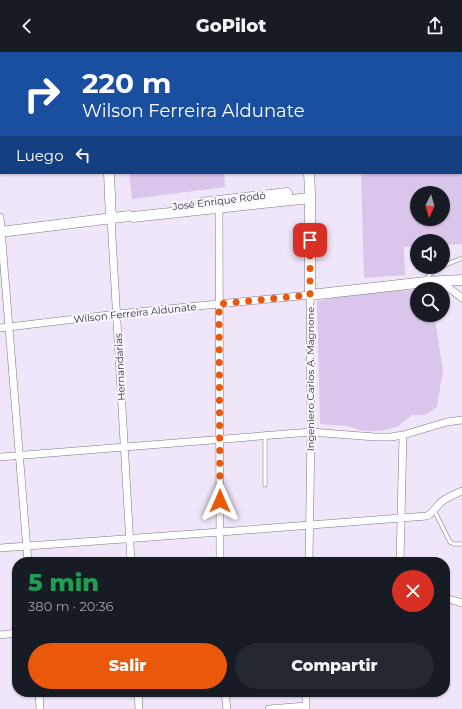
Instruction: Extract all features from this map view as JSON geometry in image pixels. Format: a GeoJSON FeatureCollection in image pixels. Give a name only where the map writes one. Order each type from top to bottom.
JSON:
{"type":"FeatureCollection","features":[{"type":"Feature","properties":{"kind":"street","name":"Hernandarias"},"geometry":{"type":"LineString","coordinates":[[109,174],[130,557]]}},
{"type":"Feature","properties":{"kind":"street","name":"Ingeniero Carlos A. Magnone"},"geometry":{"type":"LineString","coordinates":[[309,174],[311,432],[309,557]]}},
{"type":"Feature","properties":{"kind":"street","name":"José Enrique Rodó"},"geometry":{"type":"LineString","coordinates":[[1,232],[111,219],[129,216],[133,211],[219,204],[310,194]]}},
{"type":"Feature","properties":{"kind":"street"},"geometry":{"type":"LineString","coordinates":[[219,204],[220,557]]}},
{"type":"Feature","properties":{"kind":"street"},"geometry":{"type":"LineString","coordinates":[[0,217],[28,557]]}},
{"type":"Feature","properties":{"kind":"street","name":"Wilson Ferreira Aldunate"},"geometry":{"type":"LineString","coordinates":[[431,282],[462,280]]}},
{"type":"Feature","properties":{"kind":"street","name":"Wilson Ferreira Aldunate"},"geometry":{"type":"LineString","coordinates":[[0,328],[117,314],[410,284]]}},
{"type":"Feature","properties":{"kind":"street"},"geometry":{"type":"LineString","coordinates":[[450,289],[462,298]]}},
{"type":"Feature","properties":{"kind":"street"},"geometry":{"type":"LineString","coordinates":[[0,458],[311,432],[382,437],[403,435],[447,422],[462,420]]}},
{"type":"Feature","properties":{"kind":"street"},"geometry":{"type":"LineString","coordinates":[[400,557],[403,435]]}},
{"type":"Feature","properties":{"kind":"street"},"geometry":{"type":"LineString","coordinates":[[0,548],[427,516],[442,502],[462,491]]}},
{"type":"Feature","properties":{"kind":"street"},"geometry":{"type":"LineString","coordinates":[[450,599],[462,603]]}},
{"type":"Feature","properties":{"kind":"street"},"geometry":{"type":"LineString","coordinates":[[0,635],[12,634]]}},
{"type":"Feature","properties":{"kind":"street"},"geometry":{"type":"LineString","coordinates":[[39,697],[40,709]]}},
{"type":"Feature","properties":{"kind":"street"},"geometry":{"type":"LineString","coordinates":[[138,697],[139,709]]}},
{"type":"Feature","properties":{"kind":"street"},"geometry":{"type":"LineString","coordinates":[[225,697],[226,709]]}},
{"type":"Feature","properties":{"kind":"street"},"geometry":{"type":"LineString","coordinates":[[269,709],[306,708],[306,697]]}},
{"type":"Feature","properties":{"kind":"lane"},"geometry":{"type":"LineString","coordinates":[[450,263],[462,258]]}},
{"type":"Feature","properties":{"kind":"lane"},"geometry":{"type":"LineString","coordinates":[[430,274],[429,275],[431,282]]}},
{"type":"Feature","properties":{"kind":"lane"},"geometry":{"type":"LineString","coordinates":[[265,435],[265,485]]}},
{"type":"Feature","properties":{"kind":"lane"},"geometry":{"type":"LineString","coordinates":[[434,510],[450,542],[454,544],[462,544]]}},
{"type":"Feature","properties":{"kind":"shaded area"},"geometry":{"type":"Polygon","coordinates":[[[129,174],[224,174],[225,187],[132,199],[129,174]]]}},
{"type":"Feature","properties":{"kind":"shaded area"},"geometry":{"type":"Polygon","coordinates":[[[361,174],[462,174],[462,244],[450,245],[450,234],[410,234],[410,247],[404,247],[405,275],[364,278],[361,174]]]}},
{"type":"Feature","properties":{"kind":"shaded area"},"geometry":{"type":"Polygon","coordinates":[[[410,290],[410,322],[435,322],[443,370],[437,407],[425,415],[412,415],[397,427],[380,431],[363,431],[347,426],[320,424],[317,301],[367,292],[410,290]]]}},
{"type":"Feature","properties":{"kind":"route"},"geometry":{"type":"LineString","coordinates":[[220,501],[219,304],[310,295],[310,240]]}}]}
